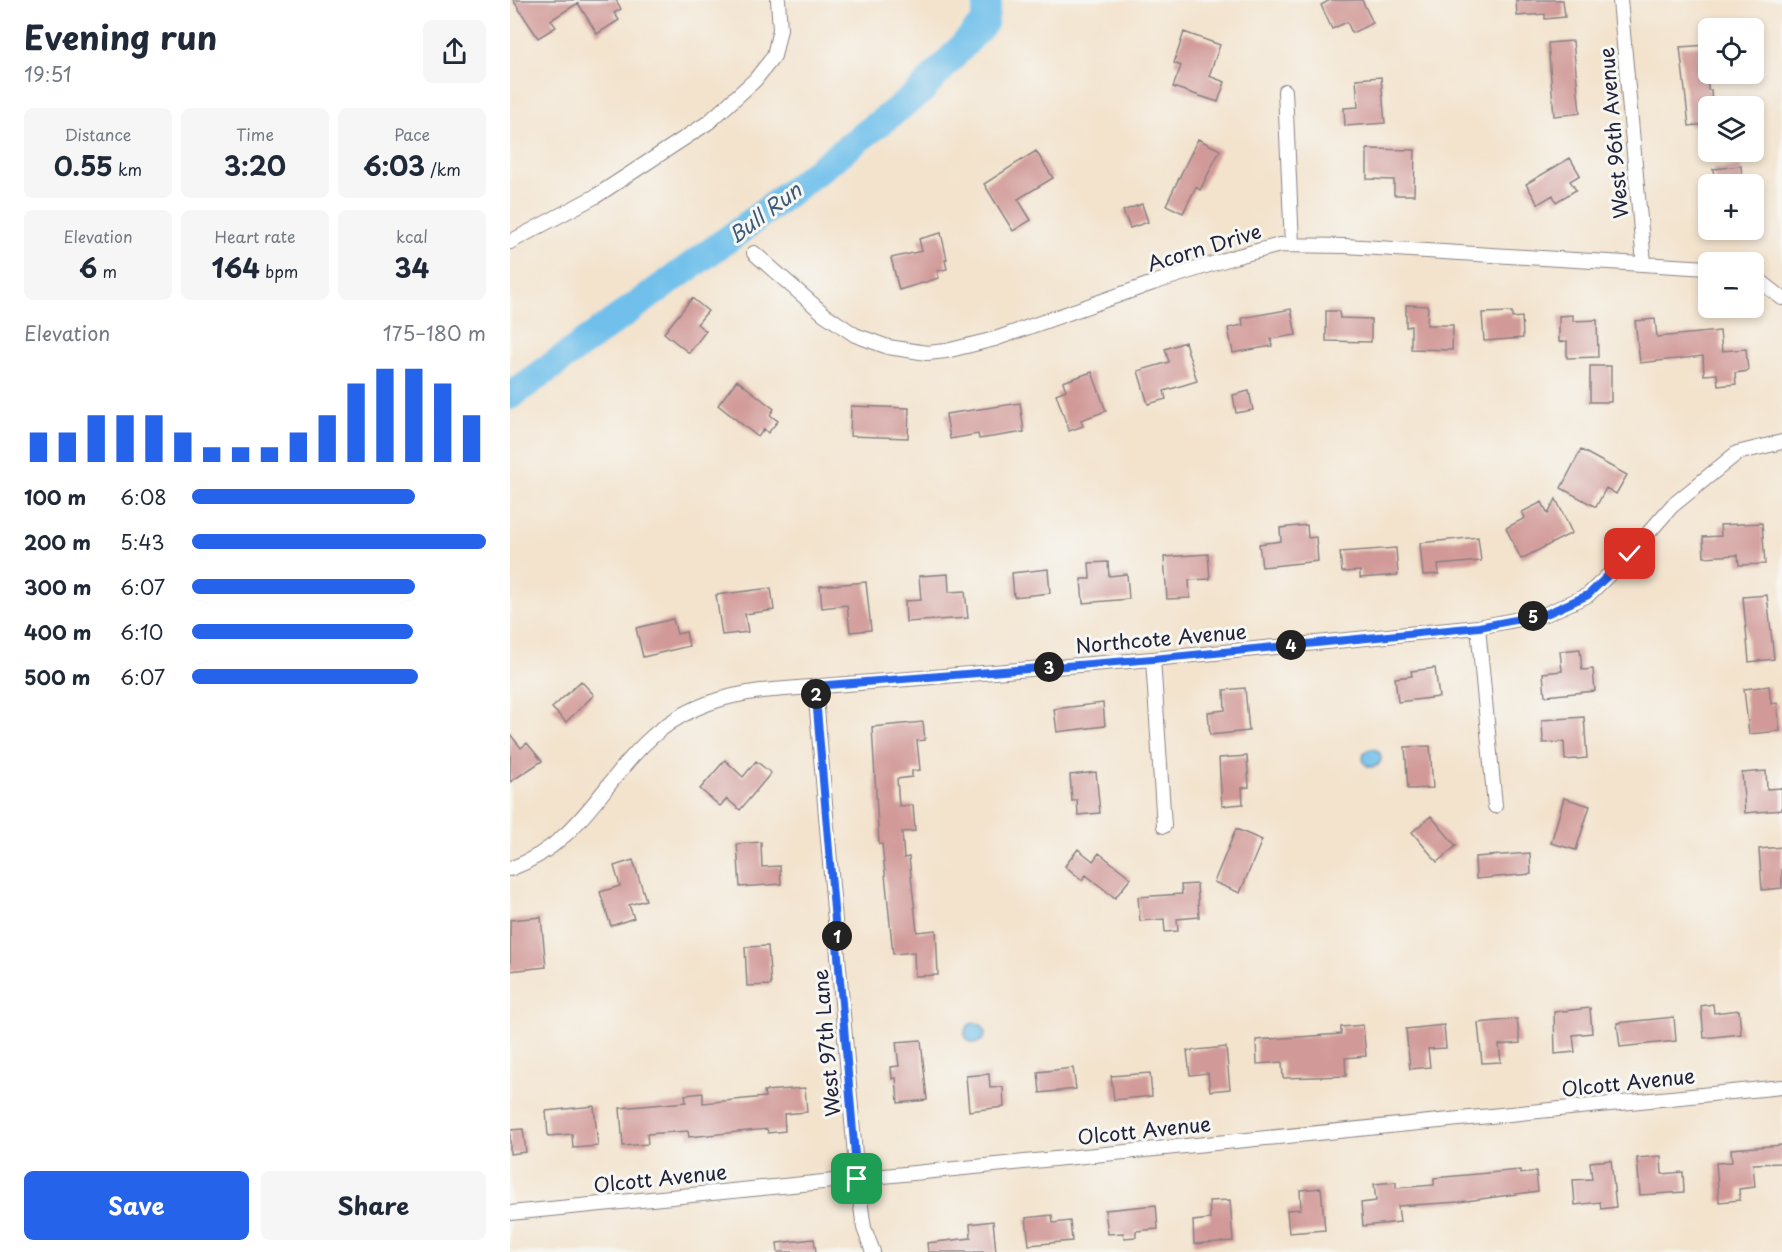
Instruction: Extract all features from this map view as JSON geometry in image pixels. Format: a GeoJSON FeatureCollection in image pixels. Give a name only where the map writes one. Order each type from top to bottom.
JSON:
{"type":"FeatureCollection","features":[{"type":"Feature","properties":{"kind":"street"},"geometry":{"type":"LineString","coordinates":[[510,242],[596,196],[709,122],[754,80],[774,56],[780,29],[778,0]]}},
{"type":"Feature","properties":{"kind":"street","name":"West 96th Avenue"},"geometry":{"type":"LineString","coordinates":[[1620,0],[1644,264]]}},
{"type":"Feature","properties":{"kind":"street"},"geometry":{"type":"LineString","coordinates":[[1285,91],[1292,244]]}},
{"type":"Feature","properties":{"kind":"street","name":"Acorn Drive"},"geometry":{"type":"LineString","coordinates":[[754,253],[824,314],[848,331],[888,347],[927,352],[946,351],[995,339],[1234,257],[1292,244],[1698,267]]}},
{"type":"Feature","properties":{"kind":"street"},"geometry":{"type":"LineString","coordinates":[[1764,284],[1778,294]]}},
{"type":"Feature","properties":{"kind":"street","name":"Northcote Avenue"},"geometry":{"type":"LineString","coordinates":[[510,869],[558,843],[583,819],[648,741],[683,714],[727,696],[815,686],[1153,659],[1479,627],[1546,614],[1588,595],[1630,554],[1672,506],[1737,453],[1782,442]]}},
{"type":"Feature","properties":{"kind":"street"},"geometry":{"type":"LineString","coordinates":[[1479,627],[1496,806]]}},
{"type":"Feature","properties":{"kind":"street"},"geometry":{"type":"LineString","coordinates":[[1153,659],[1164,826]]}},
{"type":"Feature","properties":{"kind":"street","name":"West 97th Lane"},"geometry":{"type":"LineString","coordinates":[[815,686],[857,1179],[864,1228],[873,1252]]}},
{"type":"Feature","properties":{"kind":"street","name":"Olcott Avenue"},"geometry":{"type":"LineString","coordinates":[[510,1213],[1782,1087]]}},
{"type":"Feature","properties":{"kind":"water"},"geometry":{"type":"Polygon","coordinates":[[[1372,749],[1378,752],[1381,758],[1378,764],[1372,767],[1366,764],[1363,758],[1366,752],[1372,749]]]}},
{"type":"Feature","properties":{"kind":"water"},"geometry":{"type":"Polygon","coordinates":[[[975,1023],[982,1026],[985,1033],[982,1040],[975,1043],[968,1040],[965,1033],[968,1026],[975,1023]]]}},
{"type":"Feature","properties":{"kind":"building"},"geometry":{"type":"Polygon","coordinates":[[[513,0],[616,0],[621,9],[614,13],[619,20],[597,34],[578,3],[551,20],[556,27],[538,38],[513,0]]]}},
{"type":"Feature","properties":{"kind":"building"},"geometry":{"type":"Polygon","coordinates":[[[1330,0],[1362,0],[1373,23],[1352,33],[1347,22],[1332,29],[1321,5],[1330,0]]]}},
{"type":"Feature","properties":{"kind":"building"},"geometry":{"type":"Polygon","coordinates":[[[1516,0],[1563,0],[1565,17],[1545,19],[1545,14],[1517,16],[1516,0]]]}},
{"type":"Feature","properties":{"kind":"building"},"geometry":{"type":"Polygon","coordinates":[[[1184,32],[1220,45],[1209,76],[1225,82],[1218,102],[1173,87],[1181,66],[1174,63],[1184,32]]]}},
{"type":"Feature","properties":{"kind":"building"},"geometry":{"type":"Polygon","coordinates":[[[1573,41],[1580,113],[1554,116],[1548,43],[1573,41]]]}},
{"type":"Feature","properties":{"kind":"building"},"geometry":{"type":"Polygon","coordinates":[[[1698,46],[1698,84],[1708,84],[1708,90],[1711,90],[1711,96],[1698,96],[1698,125],[1689,126],[1680,47],[1698,46]]]}},
{"type":"Feature","properties":{"kind":"building"},"geometry":{"type":"Polygon","coordinates":[[[1381,77],[1385,123],[1345,126],[1344,108],[1358,107],[1356,79],[1381,77]]]}},
{"type":"Feature","properties":{"kind":"building"},"geometry":{"type":"Polygon","coordinates":[[[1198,139],[1220,150],[1200,190],[1196,187],[1183,213],[1166,205],[1198,139]]]}},
{"type":"Feature","properties":{"kind":"building"},"geometry":{"type":"Polygon","coordinates":[[[1367,149],[1415,150],[1414,195],[1394,195],[1394,180],[1367,179],[1367,149]]]}},
{"type":"Feature","properties":{"kind":"building"},"geometry":{"type":"Polygon","coordinates":[[[1036,151],[1053,178],[1018,199],[1031,220],[1013,231],[984,184],[1036,151]]]}},
{"type":"Feature","properties":{"kind":"building"},"geometry":{"type":"Polygon","coordinates":[[[1570,158],[1580,175],[1570,181],[1576,190],[1556,202],[1553,195],[1538,204],[1526,184],[1570,158]]]}},
{"type":"Feature","properties":{"kind":"building"},"geometry":{"type":"Polygon","coordinates":[[[1741,166],[1742,174],[1714,174],[1713,169],[1741,166]]]}},
{"type":"Feature","properties":{"kind":"building"},"geometry":{"type":"Polygon","coordinates":[[[1142,204],[1148,222],[1130,228],[1123,211],[1142,204]]]}},
{"type":"Feature","properties":{"kind":"building"},"geometry":{"type":"Polygon","coordinates":[[[941,233],[947,269],[937,271],[939,278],[899,290],[891,258],[922,251],[919,239],[941,233]]]}},
{"type":"Feature","properties":{"kind":"building"},"geometry":{"type":"Polygon","coordinates":[[[692,298],[708,311],[697,324],[706,331],[689,353],[664,333],[692,298]]]}},
{"type":"Feature","properties":{"kind":"building"},"geometry":{"type":"Polygon","coordinates":[[[1406,305],[1428,306],[1427,325],[1453,325],[1452,350],[1411,349],[1411,326],[1406,327],[1406,305]]]}},
{"type":"Feature","properties":{"kind":"building"},"geometry":{"type":"Polygon","coordinates":[[[1291,309],[1296,335],[1271,339],[1272,346],[1233,353],[1228,328],[1243,325],[1242,318],[1291,309]]]}},
{"type":"Feature","properties":{"kind":"building"},"geometry":{"type":"Polygon","coordinates":[[[1326,311],[1339,311],[1340,318],[1371,319],[1371,342],[1326,341],[1326,311]]]}},
{"type":"Feature","properties":{"kind":"building"},"geometry":{"type":"Polygon","coordinates":[[[1512,312],[1512,318],[1522,317],[1523,338],[1484,341],[1482,313],[1512,312]]]}},
{"type":"Feature","properties":{"kind":"building"},"geometry":{"type":"Polygon","coordinates":[[[1573,315],[1573,321],[1597,320],[1598,357],[1567,358],[1567,341],[1559,342],[1559,316],[1573,315]]]}},
{"type":"Feature","properties":{"kind":"building"},"geometry":{"type":"Polygon","coordinates":[[[1655,319],[1657,337],[1720,331],[1722,351],[1746,349],[1748,371],[1735,373],[1736,384],[1718,386],[1717,374],[1704,375],[1703,356],[1640,363],[1635,321],[1655,319]]]}},
{"type":"Feature","properties":{"kind":"building"},"geometry":{"type":"Polygon","coordinates":[[[1185,342],[1197,381],[1164,391],[1166,399],[1148,404],[1138,371],[1169,362],[1165,349],[1185,342]]]}},
{"type":"Feature","properties":{"kind":"building"},"geometry":{"type":"Polygon","coordinates":[[[1590,366],[1611,366],[1611,402],[1590,402],[1590,366]]]}},
{"type":"Feature","properties":{"kind":"building"},"geometry":{"type":"Polygon","coordinates":[[[1092,372],[1106,411],[1081,420],[1083,426],[1069,431],[1056,394],[1066,390],[1063,382],[1092,372]]]}},
{"type":"Feature","properties":{"kind":"building"},"geometry":{"type":"Polygon","coordinates":[[[737,380],[774,409],[770,415],[778,421],[768,433],[764,429],[758,437],[718,405],[737,380]]]}},
{"type":"Feature","properties":{"kind":"building"},"geometry":{"type":"Polygon","coordinates":[[[1249,391],[1253,410],[1236,413],[1233,395],[1249,391]]]}},
{"type":"Feature","properties":{"kind":"building"},"geometry":{"type":"Polygon","coordinates":[[[1020,403],[1024,432],[979,439],[978,434],[950,439],[946,414],[1020,403]]]}},
{"type":"Feature","properties":{"kind":"building"},"geometry":{"type":"Polygon","coordinates":[[[851,406],[909,408],[908,438],[850,436],[851,406]]]}},
{"type":"Feature","properties":{"kind":"building"},"geometry":{"type":"Polygon","coordinates":[[[1581,450],[1627,475],[1616,494],[1606,488],[1596,507],[1561,488],[1581,450]]]}},
{"type":"Feature","properties":{"kind":"building"},"geometry":{"type":"Polygon","coordinates":[[[1556,499],[1572,533],[1521,559],[1506,528],[1525,518],[1522,512],[1542,502],[1548,514],[1556,499]]]}},
{"type":"Feature","properties":{"kind":"building"},"geometry":{"type":"Polygon","coordinates":[[[1762,523],[1765,564],[1739,565],[1738,555],[1704,557],[1703,537],[1721,536],[1720,525],[1762,523]]]}},
{"type":"Feature","properties":{"kind":"building"},"geometry":{"type":"Polygon","coordinates":[[[1307,525],[1308,538],[1316,537],[1318,561],[1262,567],[1259,544],[1281,541],[1280,528],[1307,525]]]}},
{"type":"Feature","properties":{"kind":"building"},"geometry":{"type":"Polygon","coordinates":[[[1478,537],[1481,561],[1438,565],[1439,574],[1423,575],[1420,543],[1478,537]]]}},
{"type":"Feature","properties":{"kind":"building"},"geometry":{"type":"Polygon","coordinates":[[[1396,548],[1398,575],[1360,578],[1360,571],[1342,572],[1340,552],[1396,548]]]}},
{"type":"Feature","properties":{"kind":"building"},"geometry":{"type":"Polygon","coordinates":[[[1208,554],[1210,579],[1189,580],[1190,598],[1167,599],[1164,557],[1208,554]]]}},
{"type":"Feature","properties":{"kind":"building"},"geometry":{"type":"Polygon","coordinates":[[[1108,562],[1109,576],[1127,574],[1129,599],[1083,603],[1081,579],[1090,579],[1089,563],[1108,562]]]}},
{"type":"Feature","properties":{"kind":"building"},"geometry":{"type":"Polygon","coordinates":[[[1048,569],[1050,593],[1014,597],[1012,573],[1048,569]]]}},
{"type":"Feature","properties":{"kind":"building"},"geometry":{"type":"Polygon","coordinates":[[[948,574],[949,592],[965,591],[968,618],[906,622],[905,601],[921,600],[919,576],[948,574]]]}},
{"type":"Feature","properties":{"kind":"building"},"geometry":{"type":"Polygon","coordinates":[[[866,582],[871,630],[850,632],[847,605],[822,608],[820,586],[866,582]]]}},
{"type":"Feature","properties":{"kind":"building"},"geometry":{"type":"Polygon","coordinates":[[[771,588],[774,610],[745,614],[748,632],[722,635],[716,595],[771,588]]]}},
{"type":"Feature","properties":{"kind":"building"},"geometry":{"type":"Polygon","coordinates":[[[1767,595],[1774,659],[1749,662],[1743,597],[1767,595]]]}},
{"type":"Feature","properties":{"kind":"building"},"geometry":{"type":"Polygon","coordinates":[[[673,619],[677,634],[686,632],[689,646],[643,657],[636,628],[673,619]]]}},
{"type":"Feature","properties":{"kind":"building"},"geometry":{"type":"Polygon","coordinates":[[[1580,649],[1582,670],[1593,669],[1595,691],[1545,696],[1543,673],[1562,671],[1560,651],[1580,649]]]}},
{"type":"Feature","properties":{"kind":"building"},"geometry":{"type":"Polygon","coordinates":[[[1435,668],[1439,697],[1398,702],[1395,678],[1412,676],[1411,671],[1435,668]]]}},
{"type":"Feature","properties":{"kind":"building"},"geometry":{"type":"Polygon","coordinates":[[[581,681],[594,695],[566,722],[552,708],[581,681]]]}},
{"type":"Feature","properties":{"kind":"building"},"geometry":{"type":"Polygon","coordinates":[[[1769,686],[1771,704],[1777,703],[1780,731],[1749,734],[1744,689],[1769,686]]]}},
{"type":"Feature","properties":{"kind":"building"},"geometry":{"type":"Polygon","coordinates":[[[1245,688],[1249,731],[1210,735],[1208,712],[1225,710],[1224,690],[1245,688]]]}},
{"type":"Feature","properties":{"kind":"building"},"geometry":{"type":"Polygon","coordinates":[[[1103,703],[1105,726],[1057,732],[1054,709],[1103,703]]]}},
{"type":"Feature","properties":{"kind":"building"},"geometry":{"type":"Polygon","coordinates":[[[1584,717],[1587,758],[1565,760],[1564,742],[1543,743],[1542,720],[1584,717]]]}},
{"type":"Feature","properties":{"kind":"building"},"geometry":{"type":"Polygon","coordinates":[[[923,722],[925,740],[917,741],[920,770],[912,771],[912,777],[897,779],[899,806],[913,805],[915,831],[902,832],[904,858],[909,857],[917,932],[936,930],[938,975],[915,976],[914,952],[893,954],[882,844],[879,844],[872,727],[923,722]]]}},
{"type":"Feature","properties":{"kind":"building"},"geometry":{"type":"Polygon","coordinates":[[[510,734],[521,748],[527,743],[542,761],[510,782],[510,734]]]}},
{"type":"Feature","properties":{"kind":"building"},"geometry":{"type":"Polygon","coordinates":[[[1430,746],[1433,788],[1408,789],[1405,747],[1430,746]]]}},
{"type":"Feature","properties":{"kind":"building"},"geometry":{"type":"Polygon","coordinates":[[[1247,756],[1249,787],[1242,788],[1243,804],[1222,806],[1219,758],[1247,756]]]}},
{"type":"Feature","properties":{"kind":"building"},"geometry":{"type":"Polygon","coordinates":[[[725,760],[743,777],[756,761],[771,773],[740,810],[727,799],[720,806],[700,789],[725,760]]]}},
{"type":"Feature","properties":{"kind":"building"},"geometry":{"type":"Polygon","coordinates":[[[1766,771],[1767,789],[1782,788],[1782,810],[1745,813],[1742,773],[1766,771]]]}},
{"type":"Feature","properties":{"kind":"building"},"geometry":{"type":"Polygon","coordinates":[[[1096,772],[1100,813],[1078,815],[1077,800],[1072,801],[1070,775],[1096,772]]]}},
{"type":"Feature","properties":{"kind":"building"},"geometry":{"type":"Polygon","coordinates":[[[1564,798],[1590,806],[1576,850],[1551,843],[1564,798]]]}},
{"type":"Feature","properties":{"kind":"building"},"geometry":{"type":"Polygon","coordinates":[[[1431,816],[1456,846],[1437,862],[1412,832],[1431,816]]]}},
{"type":"Feature","properties":{"kind":"building"},"geometry":{"type":"Polygon","coordinates":[[[1236,829],[1262,840],[1240,893],[1214,882],[1236,829]]]}},
{"type":"Feature","properties":{"kind":"building"},"geometry":{"type":"Polygon","coordinates":[[[761,842],[762,867],[780,866],[781,884],[740,887],[737,844],[761,842]]]}},
{"type":"Feature","properties":{"kind":"building"},"geometry":{"type":"Polygon","coordinates":[[[1782,847],[1782,888],[1762,890],[1759,849],[1782,847]]]}},
{"type":"Feature","properties":{"kind":"building"},"geometry":{"type":"Polygon","coordinates":[[[1078,849],[1093,861],[1099,853],[1131,878],[1115,898],[1086,875],[1082,880],[1065,866],[1078,849]]]}},
{"type":"Feature","properties":{"kind":"building"},"geometry":{"type":"Polygon","coordinates":[[[1530,853],[1531,874],[1476,879],[1475,857],[1530,853]]]}},
{"type":"Feature","properties":{"kind":"building"},"geometry":{"type":"Polygon","coordinates":[[[633,860],[646,900],[629,905],[634,918],[611,926],[600,892],[620,886],[614,866],[633,860]]]}},
{"type":"Feature","properties":{"kind":"building"},"geometry":{"type":"Polygon","coordinates":[[[1197,884],[1199,917],[1177,919],[1178,931],[1165,932],[1164,919],[1140,921],[1138,897],[1182,894],[1181,885],[1197,884]]]}},
{"type":"Feature","properties":{"kind":"building"},"geometry":{"type":"Polygon","coordinates":[[[541,917],[546,967],[510,971],[510,920],[541,917]]]}},
{"type":"Feature","properties":{"kind":"building"},"geometry":{"type":"Polygon","coordinates":[[[768,946],[771,985],[747,986],[745,947],[768,946]]]}},
{"type":"Feature","properties":{"kind":"building"},"geometry":{"type":"Polygon","coordinates":[[[1713,1004],[1714,1013],[1739,1010],[1741,1034],[1704,1038],[1701,1006],[1713,1004]]]}},
{"type":"Feature","properties":{"kind":"building"},"geometry":{"type":"Polygon","coordinates":[[[1590,1008],[1592,1033],[1573,1035],[1575,1052],[1555,1054],[1554,1012],[1590,1008]]]}},
{"type":"Feature","properties":{"kind":"building"},"geometry":{"type":"Polygon","coordinates":[[[1674,1017],[1676,1041],[1620,1047],[1617,1023],[1674,1017]]]}},
{"type":"Feature","properties":{"kind":"building"},"geometry":{"type":"Polygon","coordinates":[[[1517,1019],[1520,1043],[1499,1045],[1501,1062],[1482,1063],[1478,1023],[1517,1019]]]}},
{"type":"Feature","properties":{"kind":"building"},"geometry":{"type":"Polygon","coordinates":[[[1363,1025],[1366,1056],[1345,1058],[1346,1076],[1283,1078],[1282,1062],[1257,1064],[1256,1040],[1341,1034],[1341,1027],[1363,1025]]]}},
{"type":"Feature","properties":{"kind":"building"},"geometry":{"type":"Polygon","coordinates":[[[1444,1025],[1446,1048],[1428,1049],[1430,1067],[1410,1069],[1406,1029],[1444,1025]]]}},
{"type":"Feature","properties":{"kind":"building"},"geometry":{"type":"Polygon","coordinates":[[[921,1040],[927,1100],[898,1103],[896,1078],[892,1079],[891,1067],[899,1066],[896,1042],[921,1040]]]}},
{"type":"Feature","properties":{"kind":"building"},"geometry":{"type":"Polygon","coordinates":[[[1226,1047],[1230,1089],[1210,1091],[1208,1073],[1190,1075],[1187,1051],[1226,1047]]]}},
{"type":"Feature","properties":{"kind":"building"},"geometry":{"type":"Polygon","coordinates":[[[1073,1068],[1076,1089],[1040,1093],[1038,1072],[1073,1068]]]}},
{"type":"Feature","properties":{"kind":"building"},"geometry":{"type":"Polygon","coordinates":[[[1150,1073],[1152,1096],[1114,1100],[1111,1076],[1150,1073]]]}},
{"type":"Feature","properties":{"kind":"building"},"geometry":{"type":"Polygon","coordinates":[[[989,1074],[990,1088],[1003,1087],[1004,1107],[969,1111],[966,1076],[989,1074]]]}},
{"type":"Feature","properties":{"kind":"building"},"geometry":{"type":"Polygon","coordinates":[[[805,1088],[807,1112],[784,1114],[785,1131],[768,1133],[767,1129],[689,1137],[688,1131],[647,1134],[648,1144],[623,1146],[620,1108],[686,1102],[685,1095],[703,1093],[703,1103],[765,1097],[764,1091],[805,1088]]]}},
{"type":"Feature","properties":{"kind":"building"},"geometry":{"type":"Polygon","coordinates":[[[594,1106],[598,1146],[573,1148],[572,1134],[548,1136],[546,1111],[594,1106]]]}},
{"type":"Feature","properties":{"kind":"building"},"geometry":{"type":"Polygon","coordinates":[[[523,1129],[526,1152],[510,1154],[510,1130],[523,1129]]]}},
{"type":"Feature","properties":{"kind":"building"},"geometry":{"type":"Polygon","coordinates":[[[1782,1145],[1782,1163],[1753,1164],[1755,1187],[1739,1189],[1740,1200],[1719,1202],[1716,1163],[1732,1162],[1731,1149],[1782,1145]]]}},
{"type":"Feature","properties":{"kind":"building"},"geometry":{"type":"Polygon","coordinates":[[[1661,1156],[1662,1174],[1683,1172],[1684,1192],[1640,1195],[1637,1158],[1661,1156]]]}},
{"type":"Feature","properties":{"kind":"building"},"geometry":{"type":"Polygon","coordinates":[[[1611,1160],[1616,1207],[1601,1209],[1600,1202],[1575,1205],[1573,1180],[1592,1179],[1590,1162],[1611,1160]]]}},
{"type":"Feature","properties":{"kind":"building"},"geometry":{"type":"Polygon","coordinates":[[[1520,1170],[1520,1174],[1536,1172],[1538,1191],[1459,1202],[1398,1206],[1400,1222],[1363,1226],[1361,1203],[1376,1201],[1374,1184],[1396,1182],[1396,1188],[1434,1185],[1434,1178],[1520,1170]]]}},
{"type":"Feature","properties":{"kind":"building"},"geometry":{"type":"Polygon","coordinates":[[[1321,1188],[1325,1230],[1289,1233],[1287,1210],[1301,1209],[1300,1190],[1321,1188]]]}},
{"type":"Feature","properties":{"kind":"building"},"geometry":{"type":"Polygon","coordinates":[[[1230,1200],[1233,1241],[1194,1244],[1193,1221],[1210,1219],[1209,1201],[1230,1200]]]}},
{"type":"Feature","properties":{"kind":"building"},"geometry":{"type":"Polygon","coordinates":[[[1156,1205],[1158,1229],[1136,1231],[1136,1237],[1124,1238],[1123,1233],[1108,1234],[1105,1210],[1156,1205]]]}},
{"type":"Feature","properties":{"kind":"building"},"geometry":{"type":"Polygon","coordinates":[[[1052,1215],[1053,1223],[1070,1221],[1072,1241],[1029,1245],[1026,1218],[1052,1215]]]}},
{"type":"Feature","properties":{"kind":"building"},"geometry":{"type":"Polygon","coordinates":[[[993,1221],[996,1252],[928,1252],[927,1243],[971,1238],[970,1224],[993,1221]]]}},
{"type":"Feature","properties":{"kind":"building"},"geometry":{"type":"Polygon","coordinates":[[[814,1239],[816,1252],[778,1252],[777,1243],[814,1239]]]}},
{"type":"Feature","properties":{"kind":"waterway","name":"Bull Run"},"geometry":{"type":"LineString","coordinates":[[510,396],[742,229],[921,91],[984,23],[988,0]]}},
{"type":"Feature","properties":{"kind":"route"},"geometry":{"type":"LineString","coordinates":[[857,1179],[815,686],[1153,659],[1479,627],[1546,614],[1588,595],[1630,554]]}}]}
